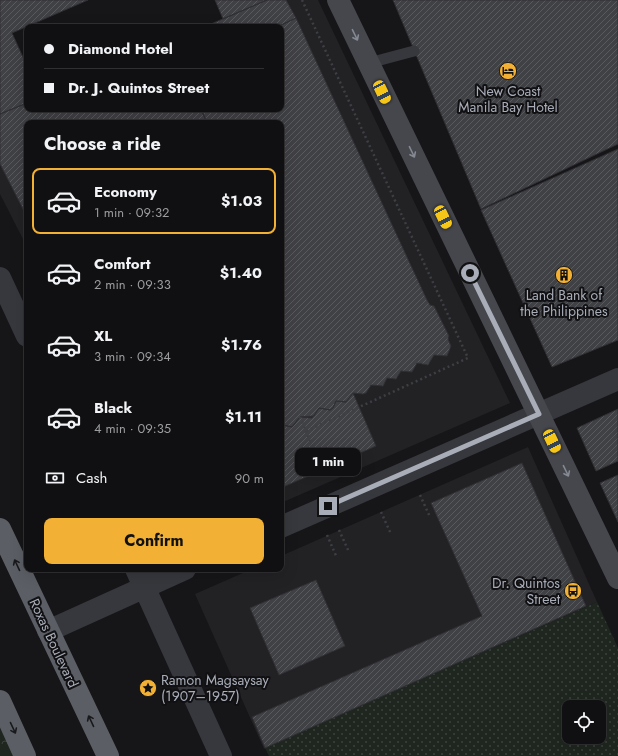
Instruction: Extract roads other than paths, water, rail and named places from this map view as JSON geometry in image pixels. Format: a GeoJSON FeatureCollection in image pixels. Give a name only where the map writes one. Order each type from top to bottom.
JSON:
{"type":"FeatureCollection","features":[{"type":"Feature","properties":{"kind":"highway","name":"Roxas Boulevard"},"geometry":{"type":"LineString","coordinates":[[0,529],[108,756]]}},
{"type":"Feature","properties":{"kind":"highway"},"geometry":{"type":"LineString","coordinates":[[0,701],[25,756]]}},
{"type":"Feature","properties":{"kind":"main road"},"geometry":{"type":"LineString","coordinates":[[338,0],[618,578]]}},
{"type":"Feature","properties":{"kind":"street"},"geometry":{"type":"LineString","coordinates":[[0,278],[24,330]]}},
{"type":"Feature","properties":{"kind":"street"},"geometry":{"type":"LineString","coordinates":[[284,526],[618,379]]}},
{"type":"Feature","properties":{"kind":"street"},"geometry":{"type":"LineString","coordinates":[[48,631],[140,578],[169,572]]}},
{"type":"Feature","properties":{"kind":"street"},"geometry":{"type":"LineString","coordinates":[[140,578],[221,756]]}},
{"type":"Feature","properties":{"kind":"lane"},"geometry":{"type":"LineString","coordinates":[[369,64],[414,51]]}},
{"type":"Feature","properties":{"kind":"place","name":"New Coast Manila Bay Hotel"},"geometry":{"type":"Point","coordinates":[508,71]}},
{"type":"Feature","properties":{"kind":"place","name":"Land Bank of the Philippines"},"geometry":{"type":"Point","coordinates":[564,275]}},
{"type":"Feature","properties":{"kind":"place","name":"Dr. Quintos Street"},"geometry":{"type":"Point","coordinates":[573,591]}},
{"type":"Feature","properties":{"kind":"place","name":"Ramon Magsaysay (1907–1957)"},"geometry":{"type":"Point","coordinates":[148,688]}}]}
